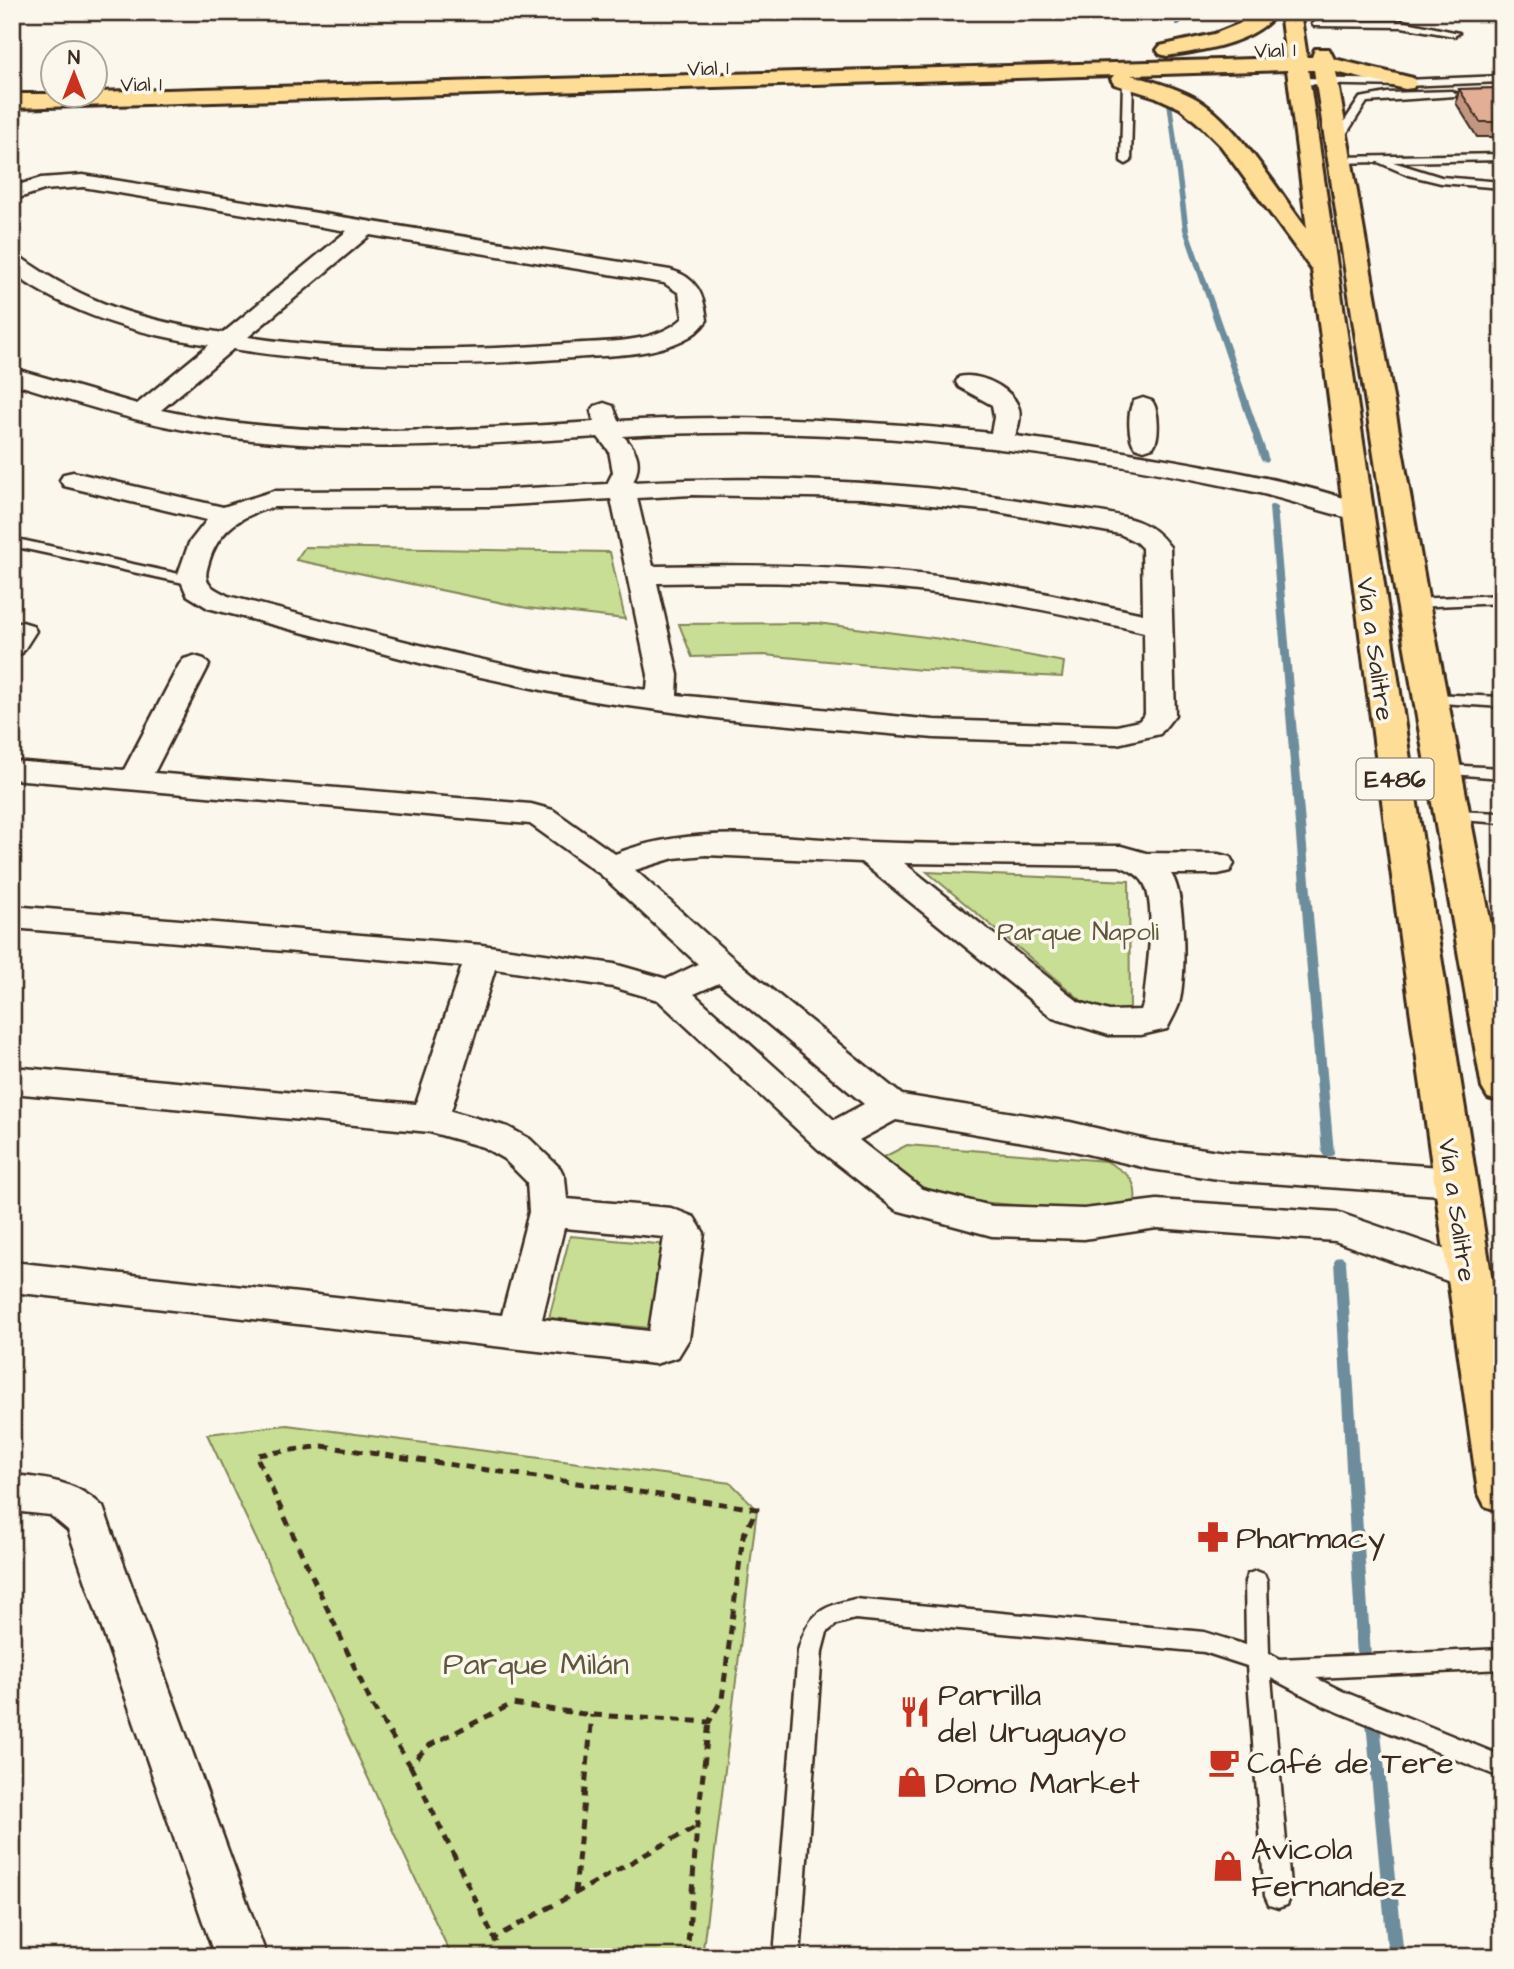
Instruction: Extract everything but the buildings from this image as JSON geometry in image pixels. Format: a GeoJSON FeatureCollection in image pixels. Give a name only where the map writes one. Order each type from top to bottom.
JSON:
{"type":"FeatureCollection","features":[{"type":"Feature","properties":{"kind":"main road"},"geometry":{"type":"LineString","coordinates":[[1147,54],[1213,41],[1256,24],[1268,12]]}},
{"type":"Feature","properties":{"kind":"main road"},"geometry":{"type":"LineString","coordinates":[[12,102],[1075,69],[1310,48],[1410,89]]}},
{"type":"Feature","properties":{"kind":"main road","name":"Vial 1"},"geometry":{"type":"LineString","coordinates":[[108,85],[1310,48]]}},
{"type":"Feature","properties":{"kind":"main road","name":"Vía a Salitre"},"geometry":{"type":"LineString","coordinates":[[1310,48],[1338,150],[1413,603],[1502,1088]]}},
{"type":"Feature","properties":{"kind":"main road","name":"Vía a Salitre"},"geometry":{"type":"LineString","coordinates":[[1310,48],[1327,274],[1355,499],[1466,1273],[1502,1492]]}},
{"type":"Feature","properties":{"kind":"main road"},"geometry":{"type":"LineString","coordinates":[[1075,69],[1128,80],[1176,97],[1208,120],[1229,141],[1327,274]]}},
{"type":"Feature","properties":{"kind":"main road"},"geometry":{"type":"LineString","coordinates":[[12,87],[38,86]]}},
{"type":"Feature","properties":{"kind":"street"},"geometry":{"type":"LineString","coordinates":[[12,194],[41,184],[83,181],[670,277],[685,284],[691,291],[695,320],[687,329],[658,341],[526,355],[442,359],[357,355],[231,341],[145,325],[64,297],[12,262]]}},
{"type":"Feature","properties":{"kind":"street"},"geometry":{"type":"LineString","coordinates":[[151,405],[364,228]]}},
{"type":"Feature","properties":{"kind":"street"},"geometry":{"type":"LineString","coordinates":[[12,351],[97,381],[151,405],[166,419],[226,428],[361,438],[519,434],[608,426],[788,426],[1005,432],[1106,445],[1262,485],[1355,499]]}},
{"type":"Feature","properties":{"kind":"street"},"geometry":{"type":"LineString","coordinates":[[12,375],[151,405]]}},
{"type":"Feature","properties":{"kind":"street"},"geometry":{"type":"LineString","coordinates":[[968,382],[999,396],[1008,411],[1005,432]]}},
{"type":"Feature","properties":{"kind":"street"},"geometry":{"type":"LineString","coordinates":[[1143,407],[1144,442]]}},
{"type":"Feature","properties":{"kind":"street"},"geometry":{"type":"LineString","coordinates":[[608,426],[603,449],[607,473],[621,486],[663,675],[661,702]]}},
{"type":"Feature","properties":{"kind":"street"},"geometry":{"type":"LineString","coordinates":[[1106,445],[1144,442],[1355,499]]}},
{"type":"Feature","properties":{"kind":"street"},"geometry":{"type":"LineString","coordinates":[[73,480],[226,516]]}},
{"type":"Feature","properties":{"kind":"street"},"geometry":{"type":"LineString","coordinates":[[621,486],[860,490],[992,503],[1128,527],[1146,536],[1156,547],[1160,715],[1149,728],[1129,734],[934,729],[786,717],[661,702],[593,692],[451,662],[218,602],[206,596],[193,581],[194,566],[206,536],[226,516],[261,501],[289,497],[432,500],[621,486]]}},
{"type":"Feature","properties":{"kind":"street"},"geometry":{"type":"LineString","coordinates":[[641,575],[769,572],[887,579],[1004,594],[1158,626]]}},
{"type":"Feature","properties":{"kind":"street"},"geometry":{"type":"LineString","coordinates":[[135,779],[194,665]]}},
{"type":"Feature","properties":{"kind":"street"},"geometry":{"type":"LineString","coordinates":[[12,769],[542,817],[612,867],[722,967],[891,1106],[1070,1136],[1151,1155],[1266,1169],[1455,1182]]}},
{"type":"Feature","properties":{"kind":"street"},"geometry":{"type":"LineString","coordinates":[[612,867],[653,850],[680,845],[869,852],[1121,856],[1144,863],[1218,864]]}},
{"type":"Feature","properties":{"kind":"street"},"geometry":{"type":"LineString","coordinates":[[869,852],[1066,1010],[1101,1024],[1129,1026],[1154,1020],[1162,1002],[1167,916],[1161,883],[1144,863]]}},
{"type":"Feature","properties":{"kind":"street"},"geometry":{"type":"LineString","coordinates":[[12,917],[482,956],[614,976],[670,992],[831,1139],[910,1200],[992,1221],[1084,1224],[1157,1214],[1337,1227],[1466,1273]]}},
{"type":"Feature","properties":{"kind":"street"},"geometry":{"type":"LineString","coordinates":[[430,1119],[482,956]]}},
{"type":"Feature","properties":{"kind":"street"},"geometry":{"type":"LineString","coordinates":[[670,992],[722,967]]}},
{"type":"Feature","properties":{"kind":"street"},"geometry":{"type":"LineString","coordinates":[[12,1080],[430,1119],[495,1138],[517,1149],[546,1178],[548,1212],[518,1333]]}},
{"type":"Feature","properties":{"kind":"street"},"geometry":{"type":"LineString","coordinates":[[831,1139],[891,1106]]}},
{"type":"Feature","properties":{"kind":"street"},"geometry":{"type":"LineString","coordinates":[[1151,1155],[1157,1214]]}},
{"type":"Feature","properties":{"kind":"street"},"geometry":{"type":"LineString","coordinates":[[1266,1169],[1270,1221]]}},
{"type":"Feature","properties":{"kind":"street"},"geometry":{"type":"LineString","coordinates":[[1332,1173],[1337,1227]]}},
{"type":"Feature","properties":{"kind":"street"},"geometry":{"type":"LineString","coordinates":[[12,1277],[654,1348],[663,1346],[668,1339],[684,1233],[680,1227],[671,1223],[548,1212]]}},
{"type":"Feature","properties":{"kind":"street"},"geometry":{"type":"LineString","coordinates":[[12,1493],[58,1498],[76,1506],[87,1520],[241,1957]]}},
{"type":"Feature","properties":{"kind":"lane"},"geometry":{"type":"LineString","coordinates":[[1310,48],[1402,24],[1454,33]]}},
{"type":"Feature","properties":{"kind":"lane"},"geometry":{"type":"LineString","coordinates":[[1502,79],[1410,89],[1364,100],[1338,150],[1377,159],[1412,175],[1450,183],[1502,185]]}},
{"type":"Feature","properties":{"kind":"lane"},"geometry":{"type":"LineString","coordinates":[[1126,161],[1128,80]]}},
{"type":"Feature","properties":{"kind":"lane"},"geometry":{"type":"LineString","coordinates":[[1410,89],[1465,93]]}},
{"type":"Feature","properties":{"kind":"lane"},"geometry":{"type":"LineString","coordinates":[[1377,159],[1502,157]]}},
{"type":"Feature","properties":{"kind":"lane"},"geometry":{"type":"LineString","coordinates":[[12,542],[193,581]]}},
{"type":"Feature","properties":{"kind":"lane"},"geometry":{"type":"LineString","coordinates":[[1413,603],[1502,599]]}},
{"type":"Feature","properties":{"kind":"lane"},"geometry":{"type":"LineString","coordinates":[[1431,699],[1502,702]]}},
{"type":"Feature","properties":{"kind":"lane"},"geometry":{"type":"LineString","coordinates":[[1444,770],[1502,772]]}},
{"type":"Feature","properties":{"kind":"lane"},"geometry":{"type":"LineString","coordinates":[[1453,816],[1502,818]]}},
{"type":"Feature","properties":{"kind":"lane"},"geometry":{"type":"LineString","coordinates":[[1256,1581],[1258,1659],[1278,1896]]}},
{"type":"Feature","properties":{"kind":"lane"},"geometry":{"type":"LineString","coordinates":[[787,1957],[810,1651],[814,1630],[828,1615],[855,1609],[1204,1642],[1258,1659],[1334,1699],[1502,1767]]}},
{"type":"Feature","properties":{"kind":"lane"},"geometry":{"type":"LineString","coordinates":[[1281,1669],[1502,1659]]}},
{"type":"Feature","properties":{"kind":"path"},"geometry":{"type":"LineString","coordinates":[[503,1957],[410,1765],[373,1707],[256,1455],[322,1446],[757,1509],[743,1536],[722,1699],[709,1722],[696,1826],[687,1957]]}},
{"type":"Feature","properties":{"kind":"path"},"geometry":{"type":"LineString","coordinates":[[410,1765],[428,1746],[512,1704],[592,1715],[709,1722]]}},
{"type":"Feature","properties":{"kind":"path"},"geometry":{"type":"LineString","coordinates":[[575,1894],[592,1715]]}},
{"type":"Feature","properties":{"kind":"path"},"geometry":{"type":"LineString","coordinates":[[494,1938],[696,1826]]}},
{"type":"Feature","properties":{"kind":"green space"},"geometry":{"type":"Polygon","coordinates":[[[305,547],[610,552],[625,619],[527,608],[296,560],[305,547]]]}},
{"type":"Feature","properties":{"kind":"green space"},"geometry":{"type":"Polygon","coordinates":[[[817,623],[941,639],[1064,662],[1062,677],[922,670],[764,655],[692,657],[679,624],[817,623]]]}},
{"type":"Feature","properties":{"kind":"green space","name":"Parque Napoli"},"geometry":{"type":"Polygon","coordinates":[[[927,872],[1129,881],[1130,1013],[1093,1010],[927,872]]]}},
{"type":"Feature","properties":{"kind":"green space"},"geometry":{"type":"Polygon","coordinates":[[[907,1145],[1106,1161],[1124,1172],[1132,1181],[1135,1202],[1107,1213],[934,1198],[884,1157],[907,1145]]]}},
{"type":"Feature","properties":{"kind":"green space"},"geometry":{"type":"Polygon","coordinates":[[[570,1236],[667,1245],[650,1328],[549,1318],[570,1236]]]}},
{"type":"Feature","properties":{"kind":"green space","name":"Parque Milán"},"geometry":{"type":"Polygon","coordinates":[[[287,1425],[731,1483],[757,1509],[702,1957],[452,1957],[207,1434],[287,1425]]]}},
{"type":"Feature","properties":{"kind":"waterway"},"geometry":{"type":"LineString","coordinates":[[1177,24],[1190,12]]}},
{"type":"Feature","properties":{"kind":"waterway"},"geometry":{"type":"LineString","coordinates":[[1169,103],[1186,230],[1265,460]]}},
{"type":"Feature","properties":{"kind":"waterway"},"geometry":{"type":"LineString","coordinates":[[1273,507],[1328,1153]]}},
{"type":"Feature","properties":{"kind":"waterway"},"geometry":{"type":"LineString","coordinates":[[1340,1261],[1364,1657]]}},
{"type":"Feature","properties":{"kind":"waterway"},"geometry":{"type":"LineString","coordinates":[[1373,1722],[1396,1957]]}},
{"type":"Feature","properties":{"kind":"place","name":"Pharmacy"},"geometry":{"type":"Point","coordinates":[1213,1537]}},
{"type":"Feature","properties":{"kind":"place","name":"Parrilla del Uruguayo"},"geometry":{"type":"Point","coordinates":[915,1712]}},
{"type":"Feature","properties":{"kind":"place","name":"Café de Tere"},"geometry":{"type":"Point","coordinates":[1224,1762]}},
{"type":"Feature","properties":{"kind":"place","name":"Domo Market"},"geometry":{"type":"Point","coordinates":[912,1782]}},
{"type":"Feature","properties":{"kind":"place","name":"Avicola Fernandez"},"geometry":{"type":"Point","coordinates":[1228,1866]}}]}
